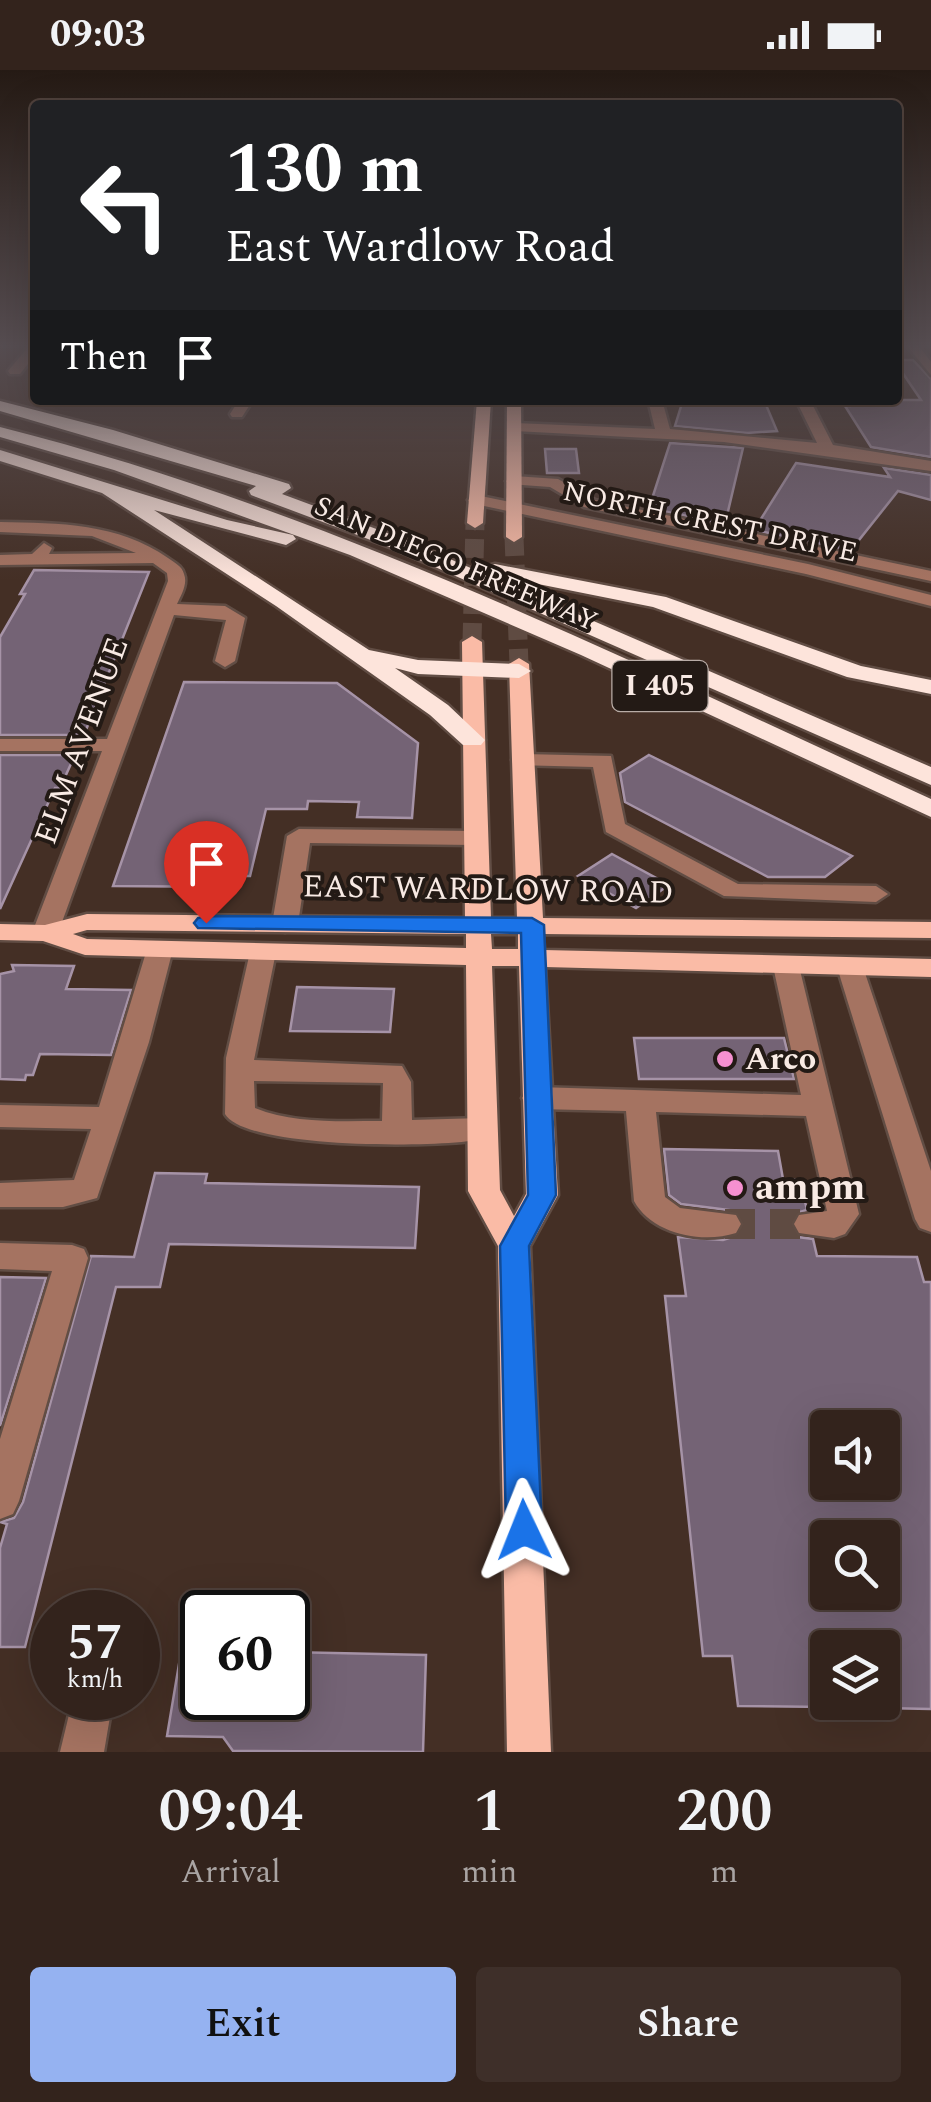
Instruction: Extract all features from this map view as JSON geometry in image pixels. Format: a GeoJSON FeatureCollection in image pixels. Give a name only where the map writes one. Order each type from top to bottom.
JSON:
{"type":"FeatureCollection","features":[{"type":"Feature","properties":{"kind":"highway"},"geometry":{"type":"LineString","coordinates":[[35,424],[152,456],[382,537],[931,778]]}},
{"type":"Feature","properties":{"kind":"highway","name":"SAN DIEGO FREEWAY"},"geometry":{"type":"LineString","coordinates":[[66,424],[231,471],[494,570],[931,758]]}},
{"type":"Feature","properties":{"kind":"highway","name":"SAN DIEGO FREEWAY"},"geometry":{"type":"LineString","coordinates":[[0,432],[200,492],[388,563],[931,809]]}},
{"type":"Feature","properties":{"kind":"highway"},"geometry":{"type":"LineString","coordinates":[[0,455],[222,525],[448,573],[931,789]]}},
{"type":"Feature","properties":{"kind":"highway"},"geometry":{"type":"LineString","coordinates":[[105,487],[270,592],[439,710],[472,740]]}},
{"type":"Feature","properties":{"kind":"highway"},"geometry":{"type":"LineString","coordinates":[[494,570],[658,602],[854,672],[931,687]]}},
{"type":"Feature","properties":{"kind":"highway"},"geometry":{"type":"LineString","coordinates":[[350,649],[406,666],[471,671],[519,668]]}},
{"type":"Feature","properties":{"kind":"main road"},"geometry":{"type":"LineString","coordinates":[[475,523],[482,424]]}},
{"type":"Feature","properties":{"kind":"main road"},"geometry":{"type":"LineString","coordinates":[[514,537],[515,427]]}},
{"type":"Feature","properties":{"kind":"main road"},"geometry":{"type":"LineString","coordinates":[[472,642],[484,1191],[514,1246],[529,1752]]}},
{"type":"Feature","properties":{"kind":"main road"},"geometry":{"type":"LineString","coordinates":[[514,1246],[542,1195],[519,668]]}},
{"type":"Feature","properties":{"kind":"main road","name":"EAST WARDLOW ROAD"},"geometry":{"type":"LineString","coordinates":[[0,932],[45,933],[87,922],[931,930]]}},
{"type":"Feature","properties":{"kind":"main road","name":"EAST WARDLOW ROAD"},"geometry":{"type":"LineString","coordinates":[[45,933],[84,947],[931,968]]}},
{"type":"Feature","properties":{"kind":"street"},"geometry":{"type":"LineString","coordinates":[[661,424],[663,432]]}},
{"type":"Feature","properties":{"kind":"street"},"geometry":{"type":"LineString","coordinates":[[816,424],[827,448]]}},
{"type":"Feature","properties":{"kind":"street"},"geometry":{"type":"LineString","coordinates":[[515,427],[663,432],[827,448],[931,466]]}},
{"type":"Feature","properties":{"kind":"street"},"geometry":{"type":"LineString","coordinates":[[514,481],[553,482],[590,504],[931,576]]}},
{"type":"Feature","properties":{"kind":"street","name":"NORTH CREST DRIVE"},"geometry":{"type":"LineString","coordinates":[[476,500],[808,569],[931,601]]}},
{"type":"Feature","properties":{"kind":"street"},"geometry":{"type":"LineString","coordinates":[[0,527],[55,528],[120,536],[167,564]]}},
{"type":"Feature","properties":{"kind":"street"},"geometry":{"type":"LineString","coordinates":[[37,559],[55,528]]}},
{"type":"Feature","properties":{"kind":"street"},"geometry":{"type":"LineString","coordinates":[[0,560],[167,564]]}},
{"type":"Feature","properties":{"kind":"street","name":"ELM AVENUE"},"geometry":{"type":"LineString","coordinates":[[45,933],[177,581],[167,564]]}},
{"type":"Feature","properties":{"kind":"street"},"geometry":{"type":"LineString","coordinates":[[166,609],[224,612],[236,618],[225,661]]}},
{"type":"Feature","properties":{"kind":"street"},"geometry":{"type":"LineString","coordinates":[[0,745],[116,745]]}},
{"type":"Feature","properties":{"kind":"street"},"geometry":{"type":"LineString","coordinates":[[523,760],[603,761],[614,827],[734,891],[876,894]]}},
{"type":"Feature","properties":{"kind":"street"},"geometry":{"type":"LineString","coordinates":[[285,924],[299,836],[474,838]]}},
{"type":"Feature","properties":{"kind":"street"},"geometry":{"type":"LineString","coordinates":[[734,891],[743,928]]}},
{"type":"Feature","properties":{"kind":"street"},"geometry":{"type":"LineString","coordinates":[[0,1195],[63,1196],[86,1189],[135,1042],[160,949]]}},
{"type":"Feature","properties":{"kind":"street"},"geometry":{"type":"LineString","coordinates":[[263,952],[240,1070],[240,1114],[254,1123],[292,1129],[482,1129]]}},
{"type":"Feature","properties":{"kind":"street"},"geometry":{"type":"LineString","coordinates":[[786,966],[843,1214],[834,1225],[810,1224]]}},
{"type":"Feature","properties":{"kind":"street"},"geometry":{"type":"LineString","coordinates":[[850,967],[931,1219]]}},
{"type":"Feature","properties":{"kind":"street"},"geometry":{"type":"LineString","coordinates":[[240,1070],[392,1072],[397,1082],[397,1130]]}},
{"type":"Feature","properties":{"kind":"street"},"geometry":{"type":"LineString","coordinates":[[538,1098],[819,1106]]}},
{"type":"Feature","properties":{"kind":"street"},"geometry":{"type":"LineString","coordinates":[[640,1101],[650,1201],[658,1214],[678,1222],[726,1224]]}},
{"type":"Feature","properties":{"kind":"street"},"geometry":{"type":"LineString","coordinates":[[0,1116],[108,1118]]}},
{"type":"Feature","properties":{"kind":"street"},"geometry":{"type":"LineString","coordinates":[[0,1256],[72,1258],[0,1501]]}},
{"type":"Feature","properties":{"kind":"street"},"geometry":{"type":"LineString","coordinates":[[82,1752],[88,1720]]}},
{"type":"Feature","properties":{"kind":"building"},"geometry":{"type":"Polygon","coordinates":[[[774,424],[777,431],[747,433],[675,426],[774,424]]]}},
{"type":"Feature","properties":{"kind":"building"},"geometry":{"type":"Polygon","coordinates":[[[857,424],[931,424],[931,457],[871,447],[857,424]]]}},
{"type":"Feature","properties":{"kind":"building"},"geometry":{"type":"Polygon","coordinates":[[[670,443],[743,448],[725,524],[649,508],[670,443]]]}},
{"type":"Feature","properties":{"kind":"building"},"geometry":{"type":"Polygon","coordinates":[[[545,449],[576,449],[579,473],[547,473],[545,449]]]}},
{"type":"Feature","properties":{"kind":"building"},"geometry":{"type":"Polygon","coordinates":[[[796,463],[890,477],[884,468],[931,475],[931,500],[898,491],[851,550],[754,530],[796,463]]]}},
{"type":"Feature","properties":{"kind":"building"},"geometry":{"type":"Polygon","coordinates":[[[34,570],[149,572],[84,735],[0,735],[0,637],[34,570]]]}},
{"type":"Feature","properties":{"kind":"building"},"geometry":{"type":"Polygon","coordinates":[[[184,682],[337,683],[418,743],[412,818],[357,817],[359,802],[308,801],[307,809],[266,809],[250,876],[237,876],[235,887],[113,886],[184,682]]]}},
{"type":"Feature","properties":{"kind":"building"},"geometry":{"type":"Polygon","coordinates":[[[0,755],[75,755],[60,788],[55,788],[0,909],[0,755]]]}},
{"type":"Feature","properties":{"kind":"building"},"geometry":{"type":"Polygon","coordinates":[[[649,755],[852,856],[825,877],[768,877],[625,802],[620,773],[649,755]]]}},
{"type":"Feature","properties":{"kind":"building"},"geometry":{"type":"Polygon","coordinates":[[[612,854],[669,885],[636,908],[578,876],[612,854]]]}},
{"type":"Feature","properties":{"kind":"building"},"geometry":{"type":"Polygon","coordinates":[[[12,965],[74,966],[66,989],[131,990],[111,1055],[40,1054],[33,1075],[26,1075],[25,1080],[0,1079],[0,974],[14,971],[12,965]]]}},
{"type":"Feature","properties":{"kind":"building"},"geometry":{"type":"Polygon","coordinates":[[[297,987],[394,989],[390,1032],[290,1031],[297,987]]]}},
{"type":"Feature","properties":{"kind":"building"},"geometry":{"type":"Polygon","coordinates":[[[634,1038],[784,1038],[794,1079],[639,1079],[634,1038]]]}},
{"type":"Feature","properties":{"kind":"building"},"geometry":{"type":"Polygon","coordinates":[[[664,1149],[778,1151],[783,1179],[800,1180],[807,1210],[796,1213],[791,1226],[798,1237],[813,1239],[817,1256],[917,1257],[924,1282],[931,1282],[931,1709],[900,1708],[900,1630],[810,1630],[810,1707],[738,1706],[732,1656],[703,1656],[665,1296],[686,1296],[678,1237],[723,1240],[739,1235],[744,1222],[736,1211],[681,1204],[669,1195],[664,1149]]]}},
{"type":"Feature","properties":{"kind":"building"},"geometry":{"type":"Polygon","coordinates":[[[155,1173],[207,1174],[205,1183],[419,1187],[415,1248],[169,1244],[160,1287],[116,1287],[39,1590],[30,1590],[30,1627],[25,1647],[0,1647],[0,1548],[7,1524],[0,1522],[14,1518],[23,1502],[91,1256],[134,1257],[155,1173]]]}},
{"type":"Feature","properties":{"kind":"building"},"geometry":{"type":"Polygon","coordinates":[[[0,1277],[46,1278],[0,1426],[0,1277]]]}},
{"type":"Feature","properties":{"kind":"building"},"geometry":{"type":"Polygon","coordinates":[[[310,1652],[426,1655],[423,1752],[233,1751],[223,1737],[167,1736],[180,1658],[180,1720],[310,1720],[310,1652]]]}},
{"type":"Feature","properties":{"kind":"tunnel"},"geometry":{"type":"LineString","coordinates":[[472,642],[475,523]]}},
{"type":"Feature","properties":{"kind":"tunnel"},"geometry":{"type":"LineString","coordinates":[[514,537],[519,664]]}},
{"type":"Feature","properties":{"kind":"tunnel"},"geometry":{"type":"LineString","coordinates":[[725,1224],[810,1224]]}},
{"type":"Feature","properties":{"kind":"place","name":"Arco"},"geometry":{"type":"Point","coordinates":[725,1059]}},
{"type":"Feature","properties":{"kind":"place","name":"ampm"},"geometry":{"type":"Point","coordinates":[735,1188]}},
{"type":"Feature","properties":{"kind":"route"},"geometry":{"type":"LineString","coordinates":[[206,923],[532,925],[542,1195],[514,1246],[524,1530]]}}]}
